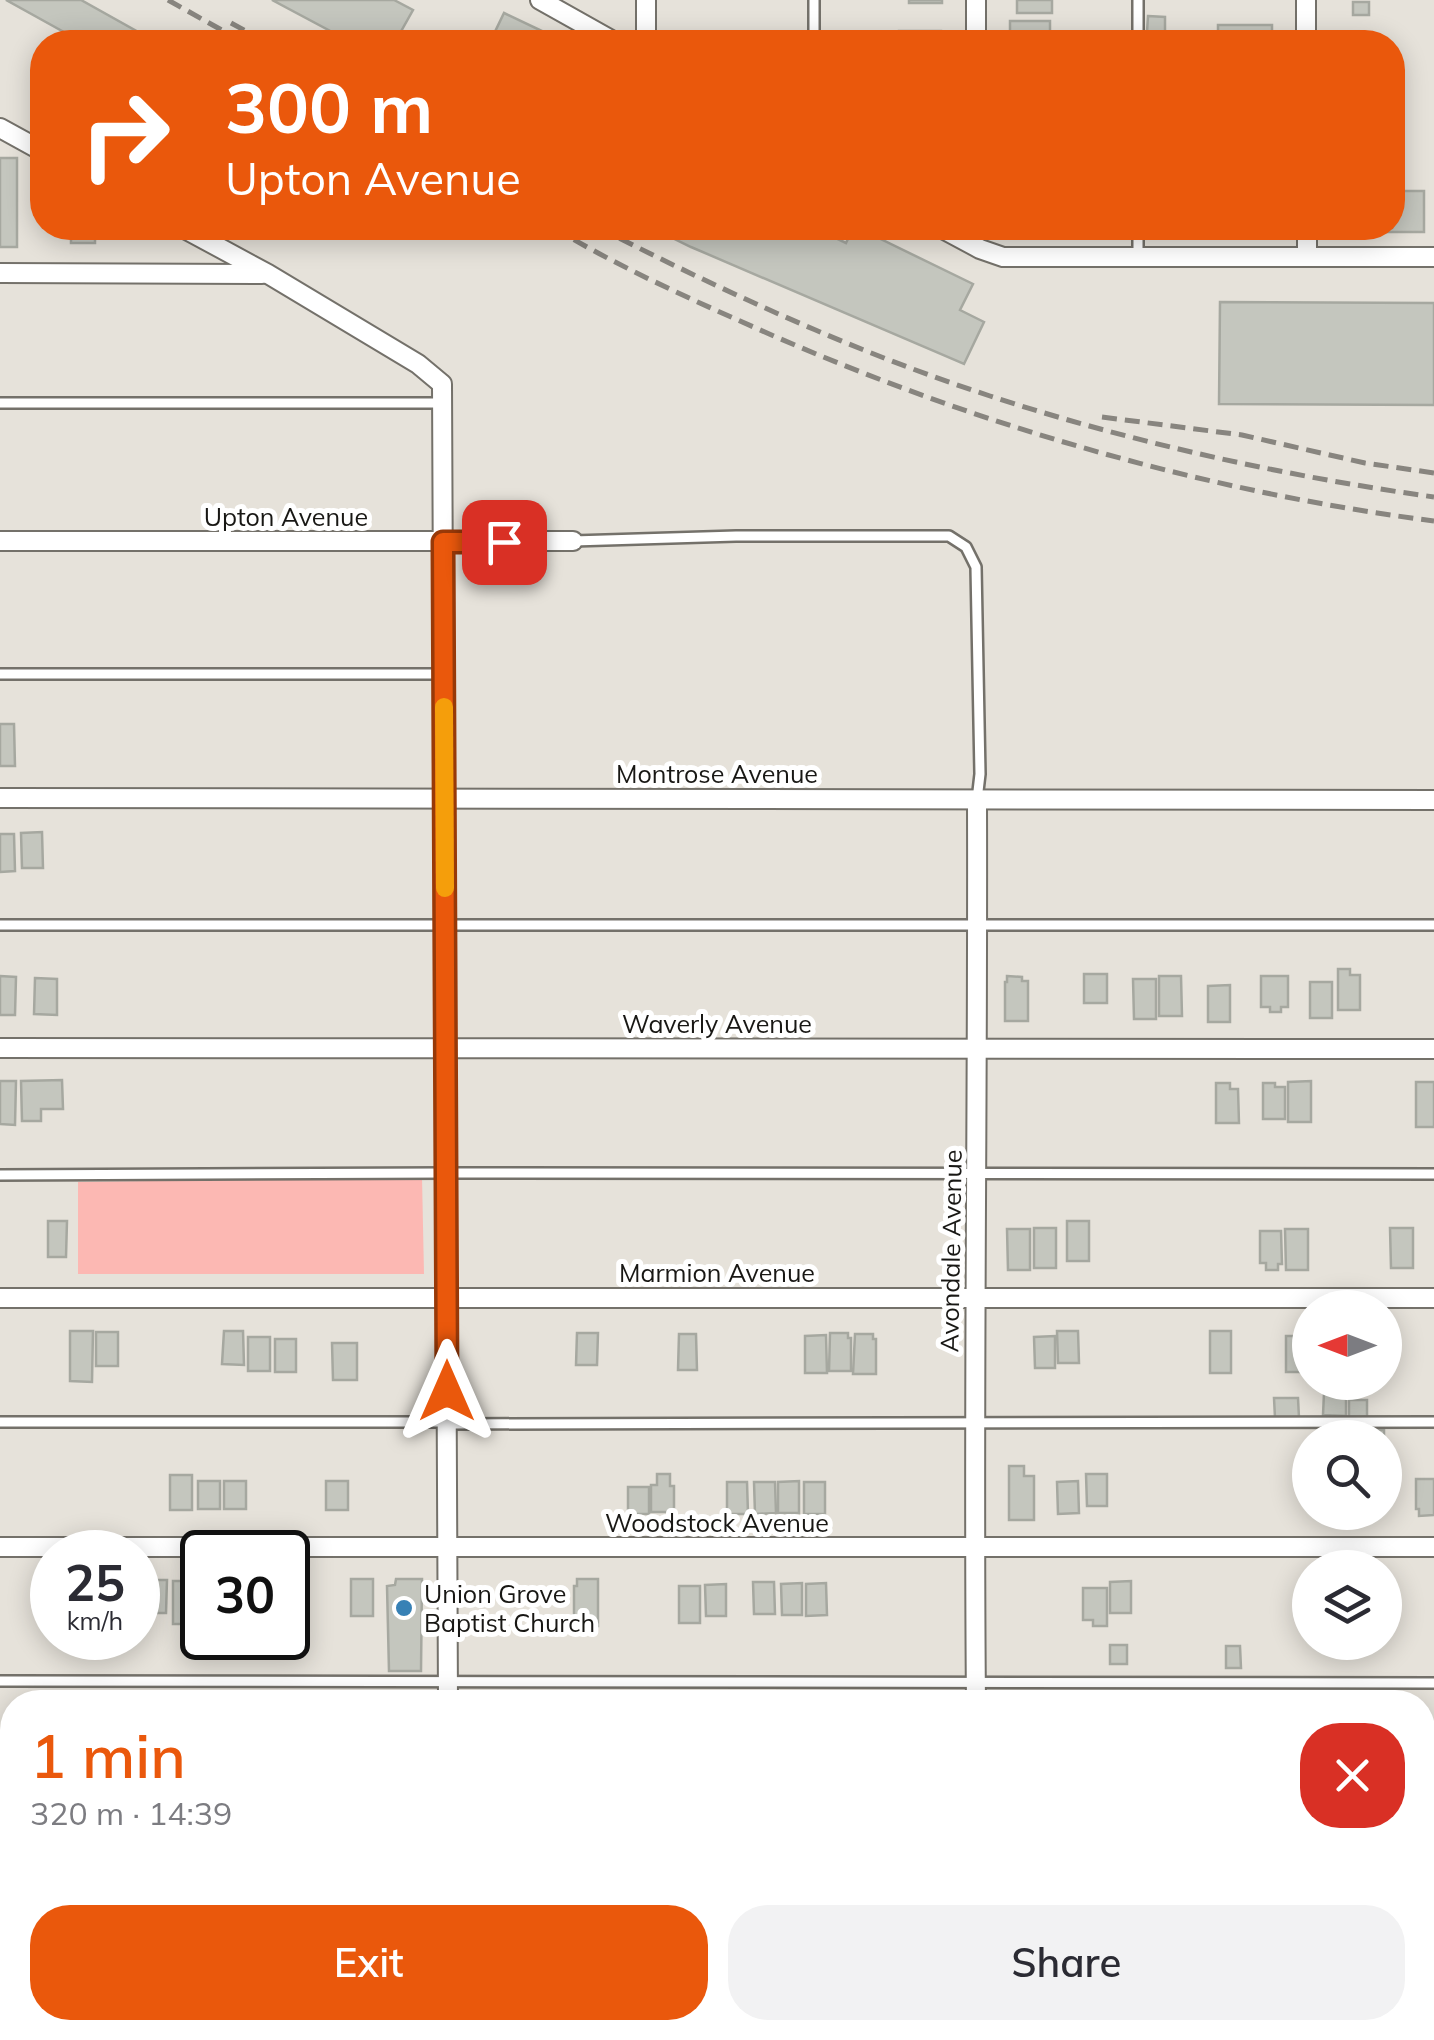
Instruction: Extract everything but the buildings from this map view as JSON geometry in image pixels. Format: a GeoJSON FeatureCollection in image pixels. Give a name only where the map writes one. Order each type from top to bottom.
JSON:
{"type":"FeatureCollection","features":[{"type":"Feature","properties":{"kind":"street"},"geometry":{"type":"LineString","coordinates":[[540,0],[594,30]]}},
{"type":"Feature","properties":{"kind":"street"},"geometry":{"type":"LineString","coordinates":[[646,0],[646,30]]}},
{"type":"Feature","properties":{"kind":"street"},"geometry":{"type":"LineString","coordinates":[[976,0],[976,30]]}},
{"type":"Feature","properties":{"kind":"street"},"geometry":{"type":"LineString","coordinates":[[1306,0],[1306,30]]}},
{"type":"Feature","properties":{"kind":"street"},"geometry":{"type":"LineString","coordinates":[[0,128],[30,145]]}},
{"type":"Feature","properties":{"kind":"street"},"geometry":{"type":"LineString","coordinates":[[204,240],[418,364],[442,394],[448,1690]]}},
{"type":"Feature","properties":{"kind":"street"},"geometry":{"type":"LineString","coordinates":[[980,240],[1003,257],[1434,256]]}},
{"type":"Feature","properties":{"kind":"street"},"geometry":{"type":"LineString","coordinates":[[1306,240],[1307,256]]}},
{"type":"Feature","properties":{"kind":"street"},"geometry":{"type":"LineString","coordinates":[[0,274],[268,274]]}},
{"type":"Feature","properties":{"kind":"street","name":"Upton Avenue"},"geometry":{"type":"LineString","coordinates":[[0,541],[572,541]]}},
{"type":"Feature","properties":{"kind":"street","name":"Montrose Avenue"},"geometry":{"type":"LineString","coordinates":[[0,798],[1434,800]]}},
{"type":"Feature","properties":{"kind":"street","name":"Avondale Avenue"},"geometry":{"type":"LineString","coordinates":[[976,1690],[977,800]]}},
{"type":"Feature","properties":{"kind":"street","name":"Waverly Avenue"},"geometry":{"type":"LineString","coordinates":[[0,1048],[1434,1049]]}},
{"type":"Feature","properties":{"kind":"street","name":"Marmion Avenue"},"geometry":{"type":"LineString","coordinates":[[0,1298],[1434,1298]]}},
{"type":"Feature","properties":{"kind":"street","name":"Woodstock Avenue"},"geometry":{"type":"LineString","coordinates":[[0,1546],[1434,1548]]}},
{"type":"Feature","properties":{"kind":"lane"},"geometry":{"type":"LineString","coordinates":[[814,0],[814,30]]}},
{"type":"Feature","properties":{"kind":"lane"},"geometry":{"type":"LineString","coordinates":[[1138,0],[1138,30]]}},
{"type":"Feature","properties":{"kind":"lane"},"geometry":{"type":"LineString","coordinates":[[1138,240],[1138,256]]}},
{"type":"Feature","properties":{"kind":"lane"},"geometry":{"type":"LineString","coordinates":[[0,403],[442,394]]}},
{"type":"Feature","properties":{"kind":"lane"},"geometry":{"type":"LineString","coordinates":[[572,541],[949,536],[966,548],[976,567],[980,774],[977,800]]}},
{"type":"Feature","properties":{"kind":"lane"},"geometry":{"type":"LineString","coordinates":[[0,674],[444,674]]}},
{"type":"Feature","properties":{"kind":"lane"},"geometry":{"type":"LineString","coordinates":[[0,925],[1434,926]]}},
{"type":"Feature","properties":{"kind":"lane"},"geometry":{"type":"LineString","coordinates":[[0,1176],[1434,1174]]}},
{"type":"Feature","properties":{"kind":"lane"},"geometry":{"type":"LineString","coordinates":[[0,1422],[1434,1422]]}},
{"type":"Feature","properties":{"kind":"lane"},"geometry":{"type":"LineString","coordinates":[[0,1681],[1434,1683]]}},
{"type":"Feature","properties":{"kind":"shaded area"},"geometry":{"type":"Polygon","coordinates":[[[422,1177],[424,1274],[78,1274],[78,1182],[422,1177]]]}},
{"type":"Feature","properties":{"kind":"railway"},"geometry":{"type":"LineString","coordinates":[[168,0],[222,30]]}},
{"type":"Feature","properties":{"kind":"railway"},"geometry":{"type":"LineString","coordinates":[[231,23],[244,30]]}},
{"type":"Feature","properties":{"kind":"railway"},"geometry":{"type":"LineString","coordinates":[[576,240],[758,329],[1004,424],[1260,492],[1434,521]]}},
{"type":"Feature","properties":{"kind":"railway"},"geometry":{"type":"LineString","coordinates":[[623,240],[791,320],[990,396],[1099,429],[1210,456],[1434,497]]}},
{"type":"Feature","properties":{"kind":"railway"},"geometry":{"type":"LineString","coordinates":[[1102,417],[1242,435],[1365,463],[1434,473]]}},
{"type":"Feature","properties":{"kind":"slow traffic"},"geometry":{"type":"LineString","coordinates":[[444,707],[445,888]]}},
{"type":"Feature","properties":{"kind":"place","name":"Union Grove Baptist Church"},"geometry":{"type":"Point","coordinates":[404,1608]}},
{"type":"Feature","properties":{"kind":"route"},"geometry":{"type":"LineString","coordinates":[[447,1391],[443,542],[504,542]]}}]}
